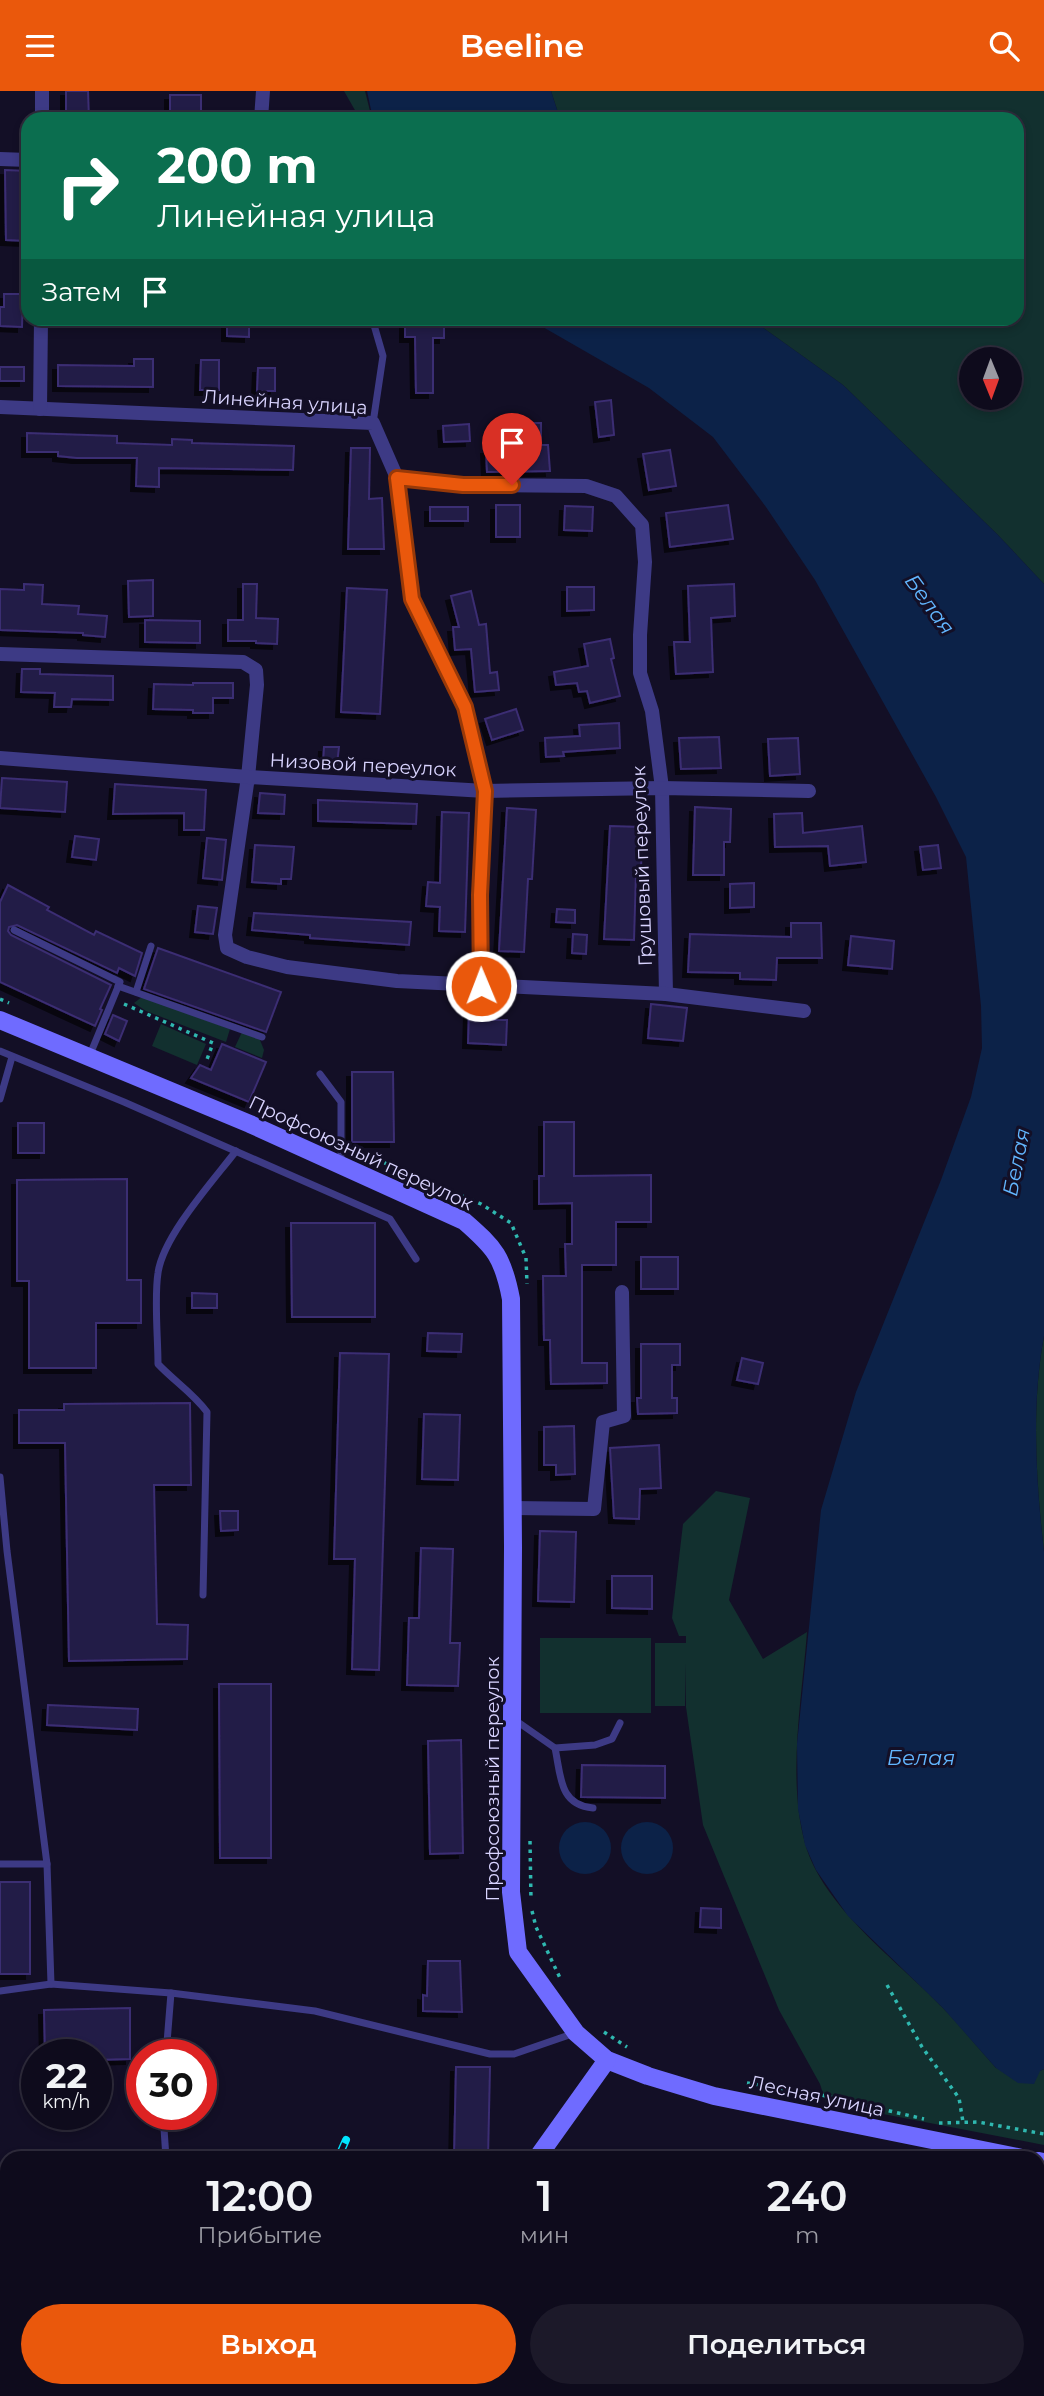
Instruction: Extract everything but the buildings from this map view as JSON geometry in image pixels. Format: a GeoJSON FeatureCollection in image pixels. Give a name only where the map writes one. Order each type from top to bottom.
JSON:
{"type":"FeatureCollection","features":[{"type":"Feature","properties":{"kind":"main road","name":"Профсоюзный переулок"},"geometry":{"type":"LineString","coordinates":[[0,1020],[250,1124],[464,1221],[489,1243],[505,1270],[511,1299],[511,1892],[518,1952],[576,2033],[607,2060]]}},
{"type":"Feature","properties":{"kind":"main road","name":"Лесная улица"},"geometry":{"type":"LineString","coordinates":[[607,2060],[714,2096],[944,2151]]}},
{"type":"Feature","properties":{"kind":"main road"},"geometry":{"type":"LineString","coordinates":[[542,2151],[607,2060]]}},
{"type":"Feature","properties":{"kind":"street"},"geometry":{"type":"LineString","coordinates":[[42,91],[42,112]]}},
{"type":"Feature","properties":{"kind":"street"},"geometry":{"type":"LineString","coordinates":[[262,112],[263,91]]}},
{"type":"Feature","properties":{"kind":"street"},"geometry":{"type":"LineString","coordinates":[[0,159],[21,160]]}},
{"type":"Feature","properties":{"kind":"street"},"geometry":{"type":"LineString","coordinates":[[40,326],[40,409]]}},
{"type":"Feature","properties":{"kind":"street","name":"Линейная улица"},"geometry":{"type":"LineString","coordinates":[[0,407],[373,423],[397,478],[412,599],[465,707],[485,791],[480,895],[481,986]]}},
{"type":"Feature","properties":{"kind":"street","name":"Грушовый переулок"},"geometry":{"type":"LineString","coordinates":[[397,478],[463,485],[586,486],[616,496],[642,525],[645,562],[640,673],[652,711],[662,788],[666,994]]}},
{"type":"Feature","properties":{"kind":"street"},"geometry":{"type":"LineString","coordinates":[[0,654],[243,662],[256,670],[257,685],[248,778],[225,935],[227,948],[247,957],[287,967],[397,981],[666,994],[804,1011]]}},
{"type":"Feature","properties":{"kind":"street","name":"Низовой переулок"},"geometry":{"type":"LineString","coordinates":[[0,758],[248,778],[485,791],[662,788],[809,791]]}},
{"type":"Feature","properties":{"kind":"street"},"geometry":{"type":"LineString","coordinates":[[513,1508],[594,1509],[603,1422],[624,1416],[622,1292]]}},
{"type":"Feature","properties":{"kind":"lane"},"geometry":{"type":"LineString","coordinates":[[373,423],[383,356],[374,326]]}},
{"type":"Feature","properties":{"kind":"lane"},"geometry":{"type":"LineString","coordinates":[[14,930],[120,982],[89,1057]]}},
{"type":"Feature","properties":{"kind":"lane"},"geometry":{"type":"LineString","coordinates":[[136,992],[151,946]]}},
{"type":"Feature","properties":{"kind":"lane"},"geometry":{"type":"LineString","coordinates":[[118,986],[262,1037]]}},
{"type":"Feature","properties":{"kind":"lane"},"geometry":{"type":"LineString","coordinates":[[0,1051],[390,1219],[416,1259]]}},
{"type":"Feature","properties":{"kind":"lane"},"geometry":{"type":"LineString","coordinates":[[0,1099],[12,1057]]}},
{"type":"Feature","properties":{"kind":"lane"},"geometry":{"type":"LineString","coordinates":[[320,1074],[341,1102],[341,1166]]}},
{"type":"Feature","properties":{"kind":"lane"},"geometry":{"type":"LineString","coordinates":[[203,1595],[207,1412],[195,1395],[158,1364],[158,1271],[178,1229],[236,1151]]}},
{"type":"Feature","properties":{"kind":"lane"},"geometry":{"type":"LineString","coordinates":[[0,1477],[47,1864],[51,1984]]}},
{"type":"Feature","properties":{"kind":"lane"},"geometry":{"type":"LineString","coordinates":[[512,1717],[555,1748],[594,1745],[612,1739],[620,1723]]}},
{"type":"Feature","properties":{"kind":"lane"},"geometry":{"type":"LineString","coordinates":[[555,1748],[566,1796],[572,1803],[593,1808]]}},
{"type":"Feature","properties":{"kind":"lane"},"geometry":{"type":"LineString","coordinates":[[0,1864],[47,1864]]}},
{"type":"Feature","properties":{"kind":"lane"},"geometry":{"type":"LineString","coordinates":[[0,1991],[51,1984],[171,1993],[315,2011],[491,2054],[514,2054],[576,2033]]}},
{"type":"Feature","properties":{"kind":"lane"},"geometry":{"type":"LineString","coordinates":[[167,2039],[171,1993]]}},
{"type":"Feature","properties":{"kind":"lane"},"geometry":{"type":"LineString","coordinates":[[164,2130],[166,2151]]}},
{"type":"Feature","properties":{"kind":"path"},"geometry":{"type":"LineString","coordinates":[[0,999],[12,1004]]}},
{"type":"Feature","properties":{"kind":"path"},"geometry":{"type":"LineString","coordinates":[[112,999],[213,1043],[206,1062]]}},
{"type":"Feature","properties":{"kind":"path"},"geometry":{"type":"LineString","coordinates":[[341,1145],[481,1204],[511,1223],[526,1258],[527,1294]]}},
{"type":"Feature","properties":{"kind":"path"},"geometry":{"type":"LineString","coordinates":[[530,1838],[531,1905],[536,1927],[561,1981]]}},
{"type":"Feature","properties":{"kind":"path"},"geometry":{"type":"LineString","coordinates":[[887,1985],[922,2047],[959,2098],[963,2122]]}},
{"type":"Feature","properties":{"kind":"path"},"geometry":{"type":"LineString","coordinates":[[599,2029],[633,2051]]}},
{"type":"Feature","properties":{"kind":"path"},"geometry":{"type":"LineString","coordinates":[[734,2081],[817,2094],[926,2119]]}},
{"type":"Feature","properties":{"kind":"path"},"geometry":{"type":"LineString","coordinates":[[938,2123],[978,2122],[1044,2134]]}},
{"type":"Feature","properties":{"kind":"green space"},"geometry":{"type":"Polygon","coordinates":[[[344,91],[365,91],[370,112],[356,112],[344,91]]]}},
{"type":"Feature","properties":{"kind":"green space"},"geometry":{"type":"Polygon","coordinates":[[[551,91],[1044,91],[1044,584],[997,534],[843,385],[761,326],[1024,326],[1024,112],[558,112],[551,91]]]}},
{"type":"Feature","properties":{"kind":"green space"},"geometry":{"type":"Polygon","coordinates":[[[142,997],[230,1029],[226,1042],[146,1011],[134,1003],[142,997]]]}},
{"type":"Feature","properties":{"kind":"green space"},"geometry":{"type":"Polygon","coordinates":[[[161,1024],[206,1044],[197,1065],[152,1046],[161,1024]]]}},
{"type":"Feature","properties":{"kind":"green space"},"geometry":{"type":"Polygon","coordinates":[[[242,1032],[260,1040],[264,1050],[262,1058],[235,1047],[242,1032]]]}},
{"type":"Feature","properties":{"kind":"green space"},"geometry":{"type":"Polygon","coordinates":[[[1044,1336],[1044,1552],[1036,1416],[1044,1336]]]}},
{"type":"Feature","properties":{"kind":"green space"},"geometry":{"type":"Polygon","coordinates":[[[716,1491],[750,1498],[729,1600],[763,1659],[807,1632],[796,1765],[800,1818],[814,1867],[828,1889],[864,1932],[943,2008],[996,2068],[1044,2069],[1044,2145],[826,2103],[820,2084],[779,2010],[703,1825],[686,1707],[686,1663],[685,1706],[655,1706],[655,1643],[686,1643],[686,1636],[679,1636],[672,1618],[683,1524],[716,1491]]]}},
{"type":"Feature","properties":{"kind":"green space"},"geometry":{"type":"Polygon","coordinates":[[[540,1638],[651,1638],[651,1713],[540,1713],[540,1638]]]}},
{"type":"Feature","properties":{"kind":"water"},"geometry":{"type":"Polygon","coordinates":[[[367,91],[551,91],[558,112],[372,112],[367,91]]]}},
{"type":"Feature","properties":{"kind":"water","name":"Белая"},"geometry":{"type":"Polygon","coordinates":[[[541,326],[761,326],[843,385],[997,534],[1044,584],[1044,1336],[1037,1389],[1036,1444],[1044,1552],[1044,2069],[1040,2071],[1034,2084],[1018,2083],[996,2068],[943,2008],[848,1916],[816,1870],[805,1845],[798,1809],[797,1744],[821,1510],[856,1392],[941,1180],[971,1097],[982,1048],[981,1006],[966,857],[936,797],[815,580],[766,507],[713,437],[649,388],[541,326]]]}},
{"type":"Feature","properties":{"kind":"water"},"geometry":{"type":"Polygon","coordinates":[[[585,1822],[604,1829],[611,1848],[604,1867],[585,1874],[566,1867],[559,1848],[566,1829],[585,1822]]]}},
{"type":"Feature","properties":{"kind":"water"},"geometry":{"type":"Polygon","coordinates":[[[647,1822],[666,1829],[673,1848],[666,1867],[647,1874],[628,1867],[621,1848],[628,1829],[647,1822]]]}},
{"type":"Feature","properties":{"kind":"railway"},"geometry":{"type":"LineString","coordinates":[[341,2151],[346,2140]]}},
{"type":"Feature","properties":{"kind":"route"},"geometry":{"type":"LineString","coordinates":[[481,986],[480,895],[485,791],[465,707],[412,599],[397,478],[463,485],[512,485]]}}]}
